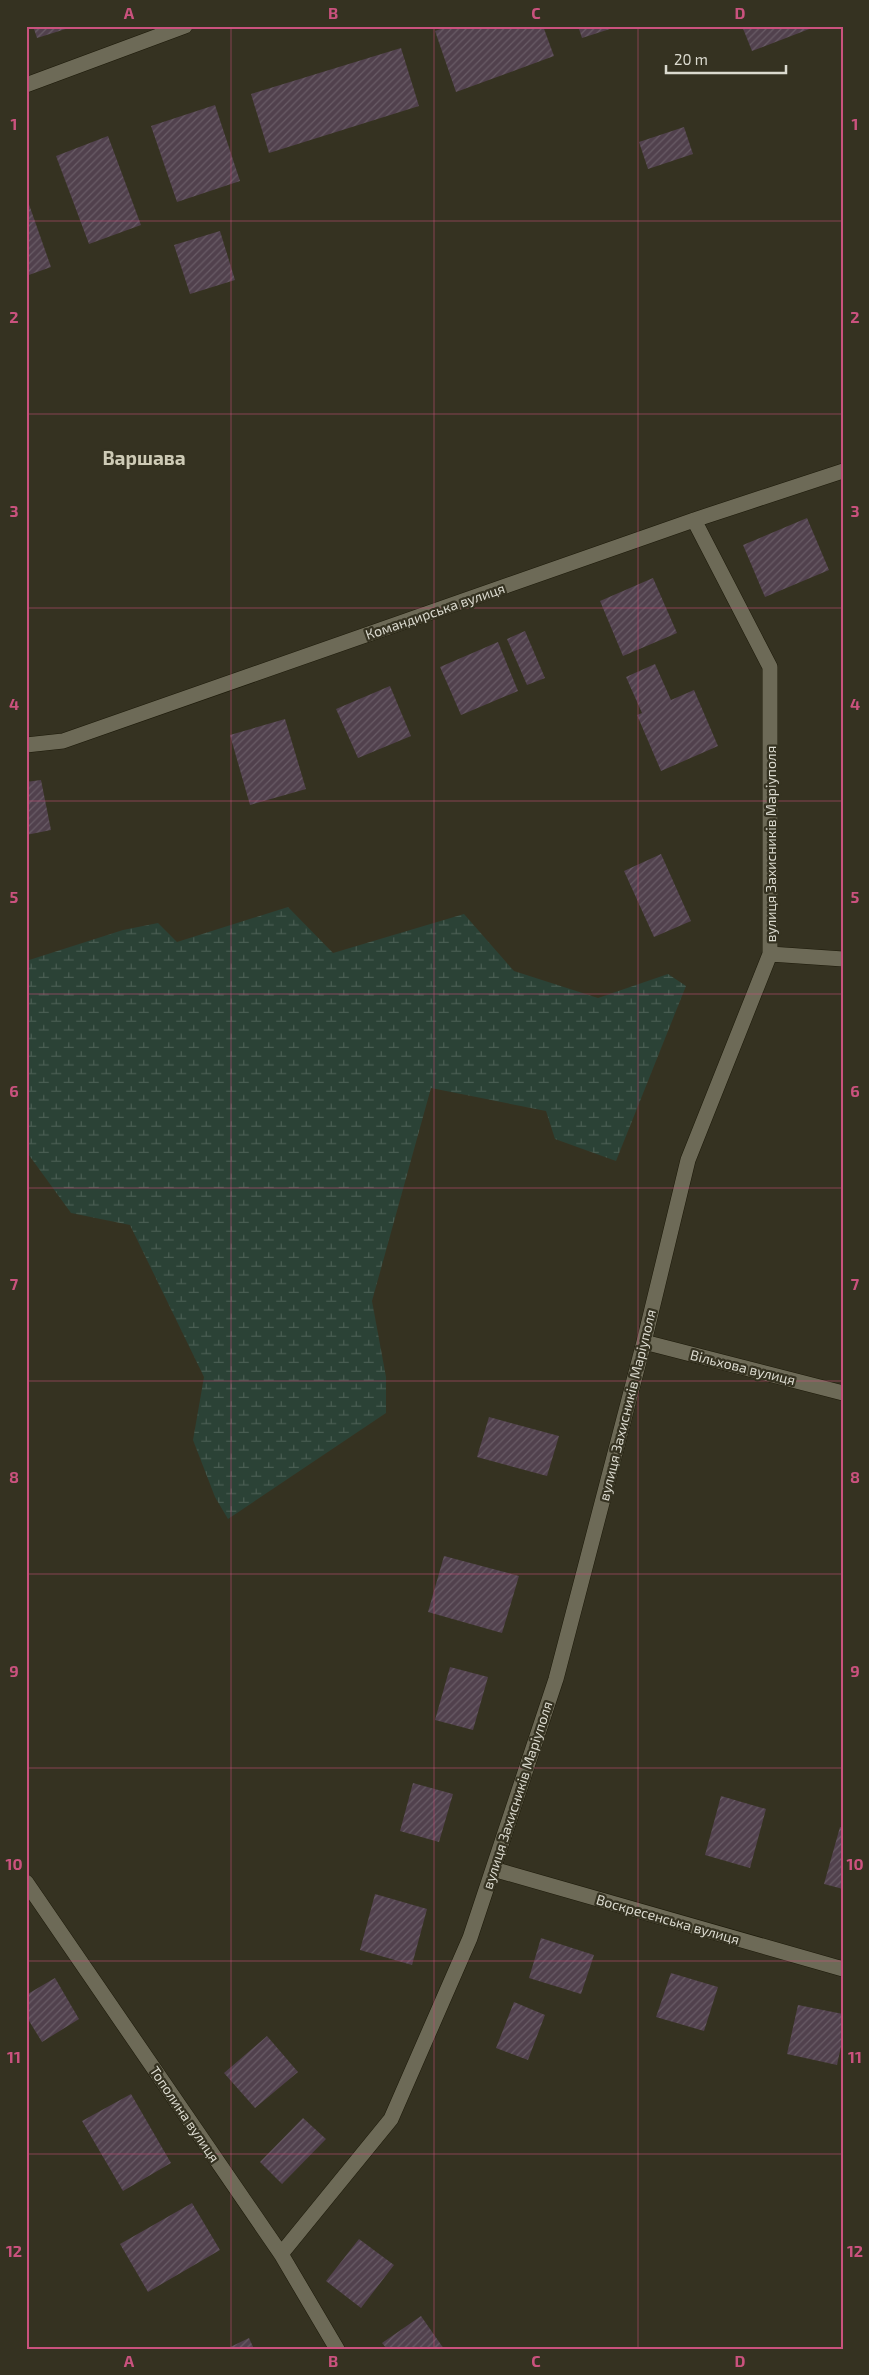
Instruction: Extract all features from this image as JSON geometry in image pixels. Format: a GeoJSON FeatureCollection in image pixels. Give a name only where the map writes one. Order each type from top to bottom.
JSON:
{"type":"FeatureCollection","features":[{"type":"Feature","properties":{"kind":"street"},"geometry":{"type":"LineString","coordinates":[[26,85],[185,26]]}},
{"type":"Feature","properties":{"kind":"street","name":"Командирська вулиця"},"geometry":{"type":"LineString","coordinates":[[26,745],[64,741],[694,520],[843,471]]}},
{"type":"Feature","properties":{"kind":"street","name":"вулиця Захисників Маріуполя"},"geometry":{"type":"LineString","coordinates":[[281,2254],[390,2119],[470,1938],[556,1679],[644,1342],[688,1160],[770,954],[770,667],[694,520]]}},
{"type":"Feature","properties":{"kind":"street"},"geometry":{"type":"LineString","coordinates":[[770,954],[843,959]]}},
{"type":"Feature","properties":{"kind":"street","name":"Вільхова вулиця"},"geometry":{"type":"LineString","coordinates":[[644,1342],[843,1392]]}},
{"type":"Feature","properties":{"kind":"street","name":"Воскресенська вулиця"},"geometry":{"type":"LineString","coordinates":[[493,1869],[843,1970]]}},
{"type":"Feature","properties":{"kind":"street","name":"Тополина вулиця"},"geometry":{"type":"LineString","coordinates":[[26,1882],[281,2254],[337,2349]]}},
{"type":"Feature","properties":{"kind":"green space"},"geometry":{"type":"Polygon","coordinates":[[[288,907],[333,953],[464,914],[514,971],[598,998],[668,974],[686,986],[616,1161],[555,1139],[546,1111],[431,1088],[372,1301],[386,1377],[386,1413],[228,1519],[215,1497],[193,1440],[204,1377],[130,1225],[71,1213],[26,1151],[26,961],[123,930],[158,923],[177,942],[288,907]]]}},
{"type":"Feature","properties":{"kind":"building"},"geometry":{"type":"Polygon","coordinates":[[[33,26],[72,26],[72,27],[37,38],[33,26]]]}},
{"type":"Feature","properties":{"kind":"building"},"geometry":{"type":"Polygon","coordinates":[[[449,26],[543,26],[554,56],[456,92],[435,31],[449,26]]]}},
{"type":"Feature","properties":{"kind":"building"},"geometry":{"type":"Polygon","coordinates":[[[578,26],[616,26],[616,27],[582,38],[578,26]]]}},
{"type":"Feature","properties":{"kind":"building"},"geometry":{"type":"Polygon","coordinates":[[[742,26],[817,26],[752,51],[742,26]]]}},
{"type":"Feature","properties":{"kind":"building"},"geometry":{"type":"Polygon","coordinates":[[[401,48],[419,106],[269,153],[251,94],[401,48]]]}},
{"type":"Feature","properties":{"kind":"building"},"geometry":{"type":"Polygon","coordinates":[[[215,105],[240,181],[177,202],[151,126],[215,105]]]}},
{"type":"Feature","properties":{"kind":"building"},"geometry":{"type":"Polygon","coordinates":[[[684,127],[693,154],[648,169],[639,142],[684,127]]]}},
{"type":"Feature","properties":{"kind":"building"},"geometry":{"type":"Polygon","coordinates":[[[108,136],[141,225],[89,244],[56,156],[108,136]]]}},
{"type":"Feature","properties":{"kind":"building"},"geometry":{"type":"Polygon","coordinates":[[[26,196],[51,267],[26,276],[26,196]]]}},
{"type":"Feature","properties":{"kind":"building"},"geometry":{"type":"Polygon","coordinates":[[[220,231],[235,280],[190,294],[174,245],[220,231]]]}},
{"type":"Feature","properties":{"kind":"building"},"geometry":{"type":"Polygon","coordinates":[[[807,518],[829,570],[765,597],[743,545],[807,518]]]}},
{"type":"Feature","properties":{"kind":"building"},"geometry":{"type":"Polygon","coordinates":[[[653,578],[677,633],[623,656],[600,601],[653,578]]]}},
{"type":"Feature","properties":{"kind":"building"},"geometry":{"type":"Polygon","coordinates":[[[525,631],[545,678],[527,685],[507,639],[525,631]]]}},
{"type":"Feature","properties":{"kind":"building"},"geometry":{"type":"Polygon","coordinates":[[[498,642],[518,691],[461,715],[440,667],[498,642]]]}},
{"type":"Feature","properties":{"kind":"building"},"geometry":{"type":"Polygon","coordinates":[[[655,664],[671,700],[694,690],[718,746],[661,771],[637,715],[642,713],[626,677],[655,664]]]}},
{"type":"Feature","properties":{"kind":"building"},"geometry":{"type":"Polygon","coordinates":[[[390,686],[411,736],[358,758],[336,709],[390,686]]]}},
{"type":"Feature","properties":{"kind":"building"},"geometry":{"type":"Polygon","coordinates":[[[285,719],[306,789],[250,805],[230,735],[285,719]]]}},
{"type":"Feature","properties":{"kind":"building"},"geometry":{"type":"Polygon","coordinates":[[[41,780],[51,830],[26,835],[26,782],[41,780]]]}},
{"type":"Feature","properties":{"kind":"building"},"geometry":{"type":"Polygon","coordinates":[[[661,854],[691,921],[654,937],[624,871],[661,854]]]}},
{"type":"Feature","properties":{"kind":"building"},"geometry":{"type":"Polygon","coordinates":[[[489,1417],[559,1436],[547,1476],[477,1457],[489,1417]]]}},
{"type":"Feature","properties":{"kind":"building"},"geometry":{"type":"Polygon","coordinates":[[[444,1556],[519,1576],[502,1633],[428,1612],[444,1556]]]}},
{"type":"Feature","properties":{"kind":"building"},"geometry":{"type":"Polygon","coordinates":[[[450,1667],[488,1677],[473,1730],[435,1720],[450,1667]]]}},
{"type":"Feature","properties":{"kind":"building"},"geometry":{"type":"Polygon","coordinates":[[[413,1783],[453,1794],[439,1842],[400,1831],[413,1783]]]}},
{"type":"Feature","properties":{"kind":"building"},"geometry":{"type":"Polygon","coordinates":[[[721,1796],[766,1809],[750,1868],[705,1855],[721,1796]]]}},
{"type":"Feature","properties":{"kind":"building"},"geometry":{"type":"Polygon","coordinates":[[[840,1827],[843,1827],[843,1889],[824,1884],[840,1827]]]}},
{"type":"Feature","properties":{"kind":"building"},"geometry":{"type":"Polygon","coordinates":[[[375,1894],[427,1909],[412,1965],[360,1950],[375,1894]]]}},
{"type":"Feature","properties":{"kind":"building"},"geometry":{"type":"Polygon","coordinates":[[[541,1938],[594,1955],[581,1994],[529,1978],[541,1938]]]}},
{"type":"Feature","properties":{"kind":"building"},"geometry":{"type":"Polygon","coordinates":[[[671,1973],[718,1987],[704,2031],[656,2017],[671,1973]]]}},
{"type":"Feature","properties":{"kind":"building"},"geometry":{"type":"Polygon","coordinates":[[[55,1978],[79,2019],[42,2042],[26,2016],[26,1995],[55,1978]]]}},
{"type":"Feature","properties":{"kind":"building"},"geometry":{"type":"Polygon","coordinates":[[[514,2002],[545,2015],[528,2060],[496,2048],[514,2002]]]}},
{"type":"Feature","properties":{"kind":"building"},"geometry":{"type":"Polygon","coordinates":[[[798,2005],[843,2014],[843,2037],[837,2065],[787,2054],[798,2005]]]}},
{"type":"Feature","properties":{"kind":"building"},"geometry":{"type":"Polygon","coordinates":[[[267,2036],[298,2072],[255,2108],[224,2073],[267,2036]]]}},
{"type":"Feature","properties":{"kind":"building"},"geometry":{"type":"Polygon","coordinates":[[[131,2094],[171,2163],[123,2191],[82,2121],[131,2094]]]}},
{"type":"Feature","properties":{"kind":"building"},"geometry":{"type":"Polygon","coordinates":[[[303,2118],[326,2139],[282,2184],[260,2162],[303,2118]]]}},
{"type":"Feature","properties":{"kind":"building"},"geometry":{"type":"Polygon","coordinates":[[[192,2203],[220,2250],[148,2292],[120,2244],[192,2203]]]}},
{"type":"Feature","properties":{"kind":"building"},"geometry":{"type":"Polygon","coordinates":[[[359,2239],[394,2265],[361,2308],[326,2281],[359,2239]]]}},
{"type":"Feature","properties":{"kind":"building"},"geometry":{"type":"Polygon","coordinates":[[[421,2316],[444,2349],[387,2349],[382,2343],[421,2316]]]}},
{"type":"Feature","properties":{"kind":"building"},"geometry":{"type":"Polygon","coordinates":[[[249,2338],[254,2349],[226,2349],[249,2338]]]}},
{"type":"Feature","properties":{"kind":"district","name":"Варшава"},"geometry":{"type":"Point","coordinates":[144,457]}}]}
